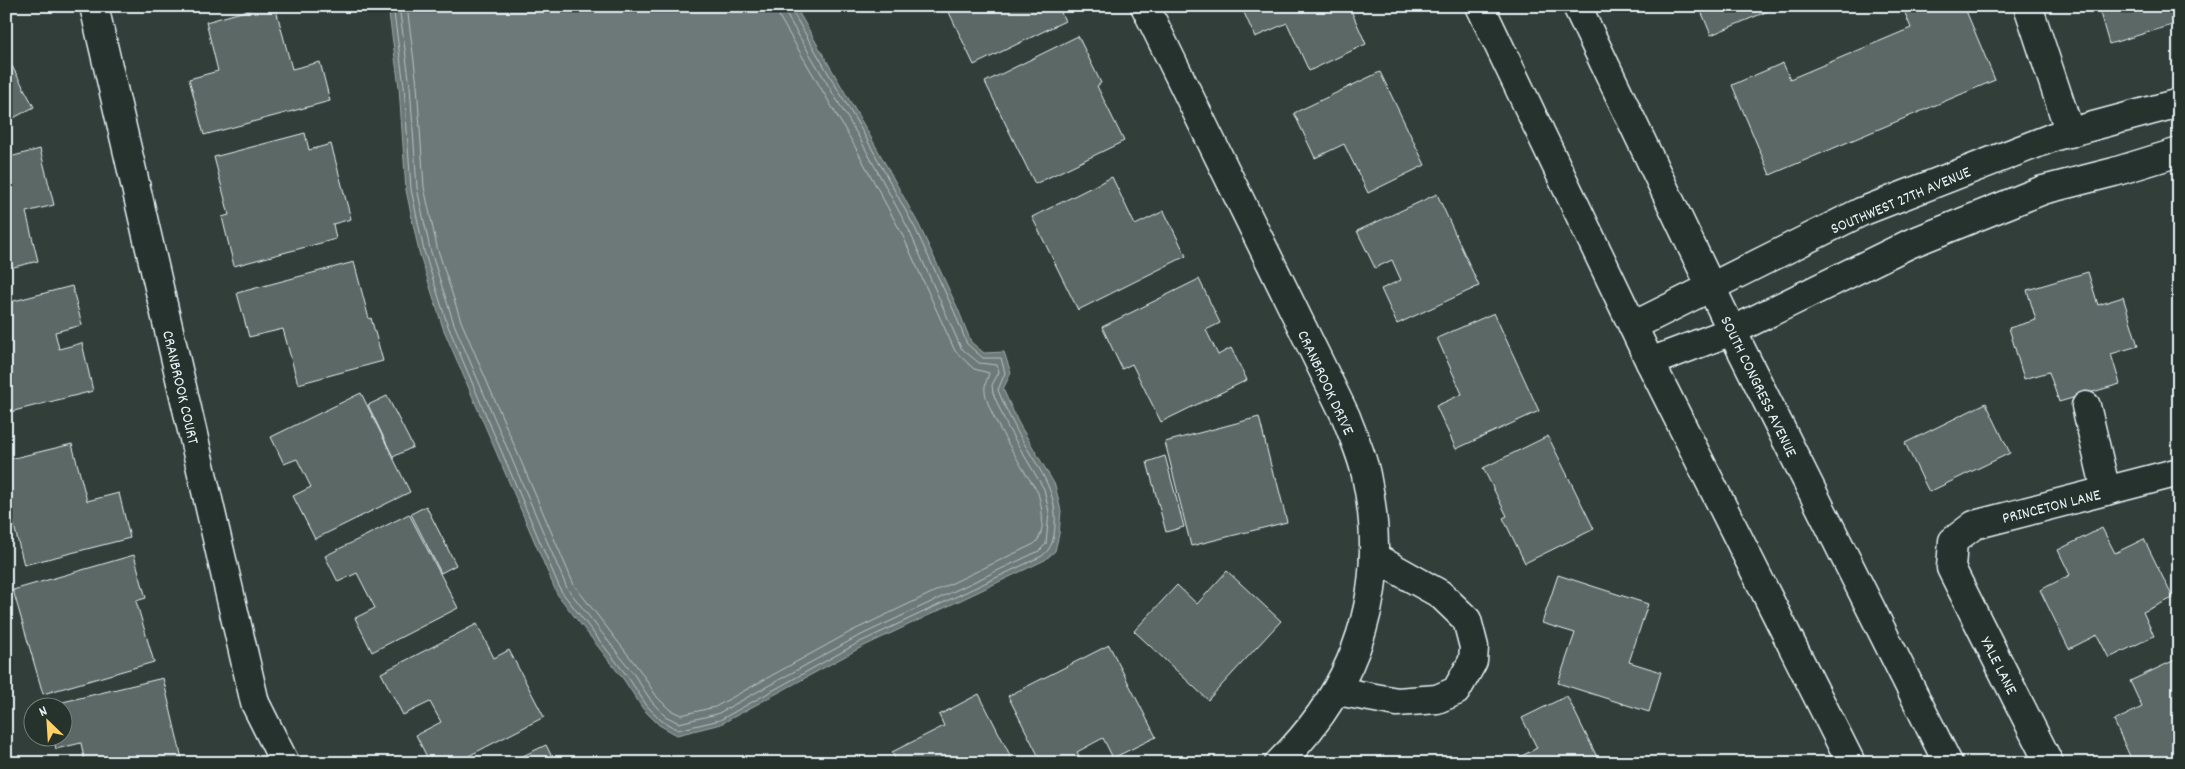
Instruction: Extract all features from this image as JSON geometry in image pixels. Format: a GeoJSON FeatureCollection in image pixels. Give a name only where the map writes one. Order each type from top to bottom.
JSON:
{"type":"FeatureCollection","features":[{"type":"Feature","properties":{"kind":"street","name":"CRANBROOK COURT"},"geometry":{"type":"LineString","coordinates":[[94,6],[255,703],[285,763]]}},
{"type":"Feature","properties":{"kind":"street","name":"CRANBROOK DRIVE"},"geometry":{"type":"LineString","coordinates":[[1145,6],[1346,417],[1366,473],[1375,529],[1370,603],[1362,634],[1351,663],[1337,691],[1320,717],[1300,742],[1279,763]]}},
{"type":"Feature","properties":{"kind":"street"},"geometry":{"type":"LineString","coordinates":[[1480,6],[1650,362],[1851,763]]}},
{"type":"Feature","properties":{"kind":"street","name":"SOUTH CONGRESS AVENUE"},"geometry":{"type":"LineString","coordinates":[[1578,6],[1732,331],[1948,763]]}},
{"type":"Feature","properties":{"kind":"street"},"geometry":{"type":"LineString","coordinates":[[2028,6],[2070,132]]}},
{"type":"Feature","properties":{"kind":"street","name":"SOUTHWEST 27TH AVENUE"},"geometry":{"type":"LineString","coordinates":[[1633,326],[1861,212],[2070,132],[2179,103]]}},
{"type":"Feature","properties":{"kind":"street"},"geometry":{"type":"LineString","coordinates":[[1650,362],[1732,331],[1910,244],[2043,190],[2114,172],[2179,152]]}},
{"type":"Feature","properties":{"kind":"street"},"geometry":{"type":"LineString","coordinates":[[2086,406],[2106,491]]}},
{"type":"Feature","properties":{"kind":"street","name":"PRINCETON LANE"},"geometry":{"type":"LineString","coordinates":[[1951,568],[1953,541],[1974,525],[2106,491],[2176,479]]}},
{"type":"Feature","properties":{"kind":"street"},"geometry":{"type":"LineString","coordinates":[[1337,691],[1397,702],[1437,699],[1456,691],[1473,661],[1474,647],[1467,620],[1440,594],[1374,557]]}},
{"type":"Feature","properties":{"kind":"street","name":"YALE LANE"},"geometry":{"type":"LineString","coordinates":[[1951,568],[2049,763]]}},
{"type":"Feature","properties":{"kind":"water"},"geometry":{"type":"Polygon","coordinates":[[[388,6],[795,6],[919,225],[958,309],[971,342],[984,353],[1004,352],[1011,373],[1003,389],[1018,422],[1055,485],[1061,511],[1055,551],[1045,560],[860,648],[721,724],[677,735],[659,725],[643,709],[624,680],[557,594],[443,328],[419,252],[406,190],[399,87],[388,6]]]}},
{"type":"Feature","properties":{"kind":"building"},"geometry":{"type":"Polygon","coordinates":[[[263,6],[275,6],[292,69],[320,62],[330,101],[204,135],[189,79],[218,71],[206,22],[263,6]]]}},
{"type":"Feature","properties":{"kind":"building"},"geometry":{"type":"Polygon","coordinates":[[[946,6],[1058,6],[1065,21],[974,65],[946,6]]]}},
{"type":"Feature","properties":{"kind":"building"},"geometry":{"type":"Polygon","coordinates":[[[1241,6],[1349,6],[1366,44],[1309,71],[1287,23],[1255,37],[1241,6]]]}},
{"type":"Feature","properties":{"kind":"building"},"geometry":{"type":"Polygon","coordinates":[[[1699,6],[1780,6],[1711,35],[1699,6]]]}},
{"type":"Feature","properties":{"kind":"building"},"geometry":{"type":"Polygon","coordinates":[[[1920,6],[1964,6],[1995,80],[1770,175],[1732,85],[1783,63],[1790,79],[1911,28],[1905,13],[1920,6]]]}},
{"type":"Feature","properties":{"kind":"building"},"geometry":{"type":"Polygon","coordinates":[[[2098,6],[2179,6],[2179,23],[2109,44],[2098,6]]]}},
{"type":"Feature","properties":{"kind":"building"},"geometry":{"type":"Polygon","coordinates":[[[1078,36],[1101,83],[1097,86],[1124,141],[1035,184],[985,82],[1078,36]]]}},
{"type":"Feature","properties":{"kind":"building"},"geometry":{"type":"Polygon","coordinates":[[[6,55],[34,107],[6,122],[6,55]]]}},
{"type":"Feature","properties":{"kind":"building"},"geometry":{"type":"Polygon","coordinates":[[[1380,72],[1425,165],[1368,193],[1344,144],[1315,158],[1294,113],[1380,72]]]}},
{"type":"Feature","properties":{"kind":"building"},"geometry":{"type":"Polygon","coordinates":[[[305,133],[309,150],[331,144],[351,219],[333,224],[336,239],[234,266],[222,217],[229,215],[214,157],[305,133]]]}},
{"type":"Feature","properties":{"kind":"building"},"geometry":{"type":"Polygon","coordinates":[[[40,149],[54,205],[26,212],[38,261],[6,269],[6,158],[40,149]]]}},
{"type":"Feature","properties":{"kind":"building"},"geometry":{"type":"Polygon","coordinates":[[[1112,177],[1135,225],[1164,211],[1186,256],[1078,310],[1032,217],[1112,177]]]}},
{"type":"Feature","properties":{"kind":"building"},"geometry":{"type":"Polygon","coordinates":[[[1437,194],[1479,286],[1397,324],[1381,289],[1401,280],[1392,260],[1375,268],[1357,231],[1437,194]]]}},
{"type":"Feature","properties":{"kind":"building"},"geometry":{"type":"Polygon","coordinates":[[[354,262],[369,319],[371,318],[383,361],[298,384],[283,329],[249,337],[237,293],[354,262]]]}},
{"type":"Feature","properties":{"kind":"building"},"geometry":{"type":"Polygon","coordinates":[[[2088,272],[2098,305],[2123,297],[2138,346],[2111,354],[2120,384],[2059,402],[2049,372],[2024,379],[2009,328],[2036,320],[2027,290],[2088,272]]]}},
{"type":"Feature","properties":{"kind":"building"},"geometry":{"type":"Polygon","coordinates":[[[1199,279],[1220,323],[1206,330],[1218,355],[1231,348],[1247,380],[1161,422],[1132,364],[1122,369],[1102,327],[1199,279]]]}},
{"type":"Feature","properties":{"kind":"building"},"geometry":{"type":"Polygon","coordinates":[[[72,286],[82,325],[55,332],[59,349],[82,343],[93,391],[6,413],[6,303],[72,286]]]}},
{"type":"Feature","properties":{"kind":"building"},"geometry":{"type":"Polygon","coordinates":[[[1494,313],[1539,411],[1456,449],[1436,406],[1462,394],[1437,338],[1494,313]]]}},
{"type":"Feature","properties":{"kind":"building"},"geometry":{"type":"Polygon","coordinates":[[[361,393],[410,492],[315,539],[293,496],[311,487],[297,459],[284,464],[271,437],[361,393]]]}},
{"type":"Feature","properties":{"kind":"building"},"geometry":{"type":"Polygon","coordinates":[[[387,396],[413,447],[393,457],[368,405],[387,396]]]}},
{"type":"Feature","properties":{"kind":"building"},"geometry":{"type":"Polygon","coordinates":[[[1986,403],[2010,453],[1929,492],[1905,443],[1986,403]]]}},
{"type":"Feature","properties":{"kind":"building"},"geometry":{"type":"Polygon","coordinates":[[[1259,417],[1287,522],[1191,546],[1165,442],[1259,417]]]}},
{"type":"Feature","properties":{"kind":"building"},"geometry":{"type":"Polygon","coordinates":[[[1548,436],[1594,529],[1525,563],[1503,518],[1507,516],[1483,468],[1548,436]]]}},
{"type":"Feature","properties":{"kind":"building"},"geometry":{"type":"Polygon","coordinates":[[[72,444],[87,501],[119,493],[130,538],[24,565],[9,506],[6,506],[6,460],[72,444]]]}},
{"type":"Feature","properties":{"kind":"building"},"geometry":{"type":"Polygon","coordinates":[[[1165,456],[1184,527],[1166,532],[1147,462],[1165,456]]]}},
{"type":"Feature","properties":{"kind":"building"},"geometry":{"type":"Polygon","coordinates":[[[426,506],[456,565],[441,573],[411,514],[426,506]]]}},
{"type":"Feature","properties":{"kind":"building"},"geometry":{"type":"Polygon","coordinates":[[[409,514],[458,608],[372,652],[355,618],[375,608],[357,573],[338,582],[325,556],[409,514]]]}},
{"type":"Feature","properties":{"kind":"building"},"geometry":{"type":"Polygon","coordinates":[[[2102,528],[2115,553],[2144,539],[2173,598],[2143,612],[2154,636],[2109,658],[2097,635],[2069,649],[2040,590],[2070,575],[2058,550],[2102,528]]]}},
{"type":"Feature","properties":{"kind":"building"},"geometry":{"type":"Polygon","coordinates":[[[134,555],[146,598],[136,601],[154,662],[43,694],[13,590],[134,555]]]}},
{"type":"Feature","properties":{"kind":"building"},"geometry":{"type":"Polygon","coordinates":[[[1227,571],[1281,621],[1208,700],[1134,631],[1177,585],[1197,604],[1227,571]]]}},
{"type":"Feature","properties":{"kind":"building"},"geometry":{"type":"Polygon","coordinates":[[[1558,575],[1648,604],[1629,662],[1661,672],[1649,712],[1558,683],[1575,633],[1542,623],[1558,575]]]}},
{"type":"Feature","properties":{"kind":"building"},"geometry":{"type":"Polygon","coordinates":[[[477,624],[494,658],[509,650],[544,717],[455,763],[430,763],[416,735],[441,722],[430,702],[403,715],[381,673],[477,624]]]}},
{"type":"Feature","properties":{"kind":"building"},"geometry":{"type":"Polygon","coordinates":[[[1109,645],[1156,737],[1113,758],[1103,738],[1077,752],[1083,763],[1042,763],[1008,696],[1109,645]]]}},
{"type":"Feature","properties":{"kind":"building"},"geometry":{"type":"Polygon","coordinates":[[[2175,660],[2179,668],[2179,763],[2133,763],[2114,721],[2142,707],[2130,681],[2175,660]]]}},
{"type":"Feature","properties":{"kind":"building"},"geometry":{"type":"Polygon","coordinates":[[[163,678],[183,763],[85,763],[81,743],[72,745],[72,700],[163,678]]]}},
{"type":"Feature","properties":{"kind":"building"},"geometry":{"type":"Polygon","coordinates":[[[979,694],[1014,763],[897,763],[892,752],[944,726],[939,715],[979,694]]]}},
{"type":"Feature","properties":{"kind":"building"},"geometry":{"type":"Polygon","coordinates":[[[1567,696],[1600,763],[1508,763],[1537,748],[1522,718],[1567,696]]]}},
{"type":"Feature","properties":{"kind":"building"},"geometry":{"type":"Polygon","coordinates":[[[546,745],[555,763],[508,763],[546,745]]]}},
{"type":"Feature","properties":{"kind":"building"},"geometry":{"type":"Polygon","coordinates":[[[55,746],[68,746],[56,749],[55,746]]]}}]}
